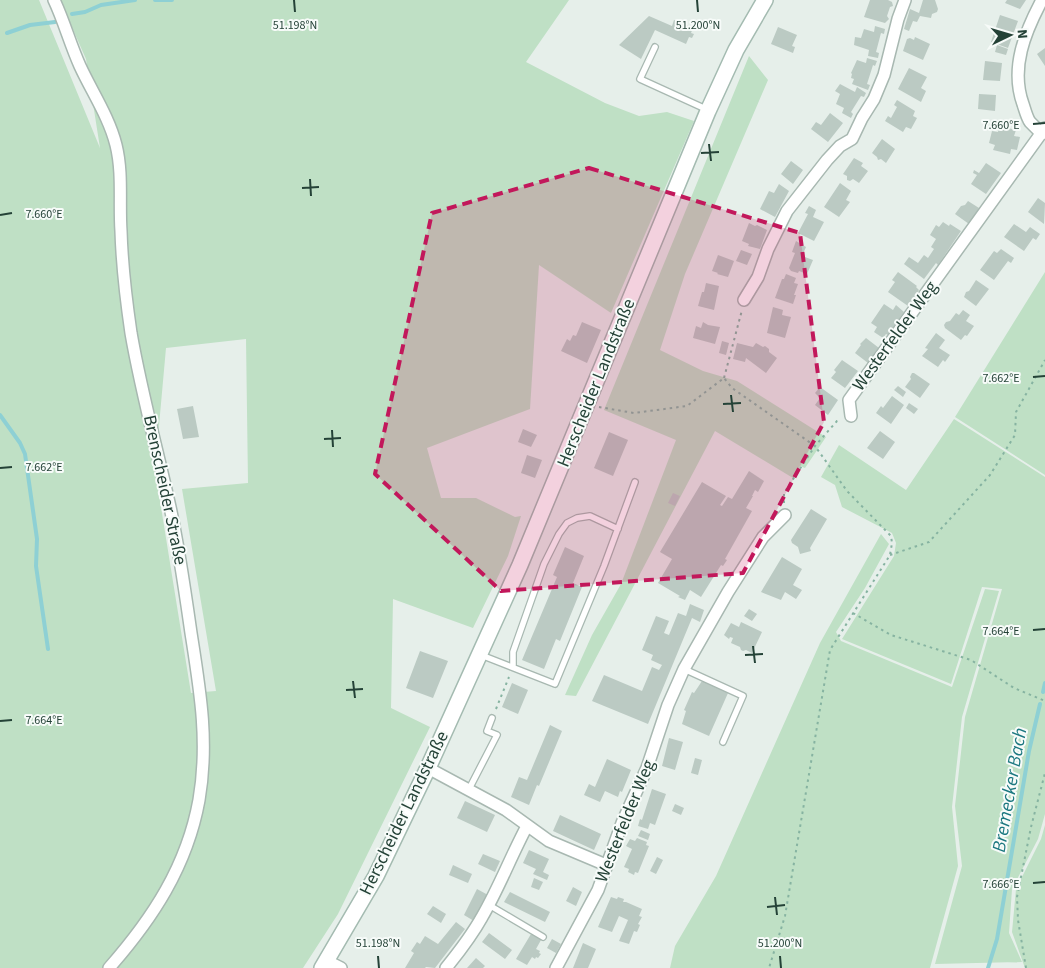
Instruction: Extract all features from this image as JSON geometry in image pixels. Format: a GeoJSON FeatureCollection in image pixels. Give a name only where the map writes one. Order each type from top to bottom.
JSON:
{"type":"FeatureCollection","features":[{"type":"Feature","properties":{"kind":"main road","name":"Herscheider Landstraße"},"geometry":{"type":"LineString","coordinates":[[324,964],[376,876],[428,768],[535,531],[708,110],[736,50],[765,0]]}},
{"type":"Feature","properties":{"kind":"street","name":"Brenscheider Straße"},"geometry":{"type":"LineString","coordinates":[[54,0],[79,64],[112,130],[117,148],[120,174],[124,281],[131,333],[179,557],[204,727],[199,798],[194,824],[178,866],[158,905],[108,968]]}},
{"type":"Feature","properties":{"kind":"street"},"geometry":{"type":"LineString","coordinates":[[744,300],[758,277],[768,249],[787,211],[827,160],[840,146],[852,139],[874,99],[884,75],[898,18],[906,0]]}},
{"type":"Feature","properties":{"kind":"street"},"geometry":{"type":"LineString","coordinates":[[1042,0],[1020,48],[1017,76],[1019,94],[1029,121],[1043,131]]}},
{"type":"Feature","properties":{"kind":"street","name":"Westerfelder Weg"},"geometry":{"type":"LineString","coordinates":[[851,416],[849,400],[1043,131]]}},
{"type":"Feature","properties":{"kind":"street","name":"Westerfelder Weg"},"geometry":{"type":"LineString","coordinates":[[556,968],[598,890],[622,823],[647,768],[668,705],[684,669],[728,592],[763,537],[785,515]]}},
{"type":"Feature","properties":{"kind":"street"},"geometry":{"type":"LineString","coordinates":[[428,768],[506,810],[549,841],[606,865]]}},
{"type":"Feature","properties":{"kind":"street"},"geometry":{"type":"LineString","coordinates":[[446,968],[478,926],[514,849],[527,826]]}},
{"type":"Feature","properties":{"kind":"street"},"geometry":{"type":"LineString","coordinates":[[324,964],[341,968]]}},
{"type":"Feature","properties":{"kind":"lane"},"geometry":{"type":"LineString","coordinates":[[655,47],[640,79],[708,110]]}},
{"type":"Feature","properties":{"kind":"lane"},"geometry":{"type":"LineString","coordinates":[[479,654],[555,684],[604,566],[635,482]]}},
{"type":"Feature","properties":{"kind":"lane"},"geometry":{"type":"LineString","coordinates":[[513,667],[514,652],[544,564],[559,534],[567,523],[576,518],[590,516],[618,528]]}},
{"type":"Feature","properties":{"kind":"lane"},"geometry":{"type":"LineString","coordinates":[[684,669],[742,696],[723,742]]}},
{"type":"Feature","properties":{"kind":"lane"},"geometry":{"type":"LineString","coordinates":[[468,791],[497,735],[487,731],[492,718]]}},
{"type":"Feature","properties":{"kind":"lane"},"geometry":{"type":"LineString","coordinates":[[489,905],[543,937]]}},
{"type":"Feature","properties":{"kind":"path"},"geometry":{"type":"LineString","coordinates":[[586,406],[634,413],[686,406],[724,378],[744,300]]}},
{"type":"Feature","properties":{"kind":"path"},"geometry":{"type":"LineString","coordinates":[[890,555],[929,542],[990,475],[1015,435],[1016,412],[1045,360]]}},
{"type":"Feature","properties":{"kind":"path"},"geometry":{"type":"LineString","coordinates":[[724,378],[732,388],[815,446],[847,491],[891,536],[892,543],[890,555],[830,650],[785,916],[769,968]]}},
{"type":"Feature","properties":{"kind":"path","name":"Westerfelder Weg"},"geometry":{"type":"LineString","coordinates":[[785,515],[784,493],[815,446],[837,421],[851,416]]}},
{"type":"Feature","properties":{"kind":"path"},"geometry":{"type":"LineString","coordinates":[[854,613],[891,635],[971,660],[1014,688],[1045,701]]}},
{"type":"Feature","properties":{"kind":"path"},"geometry":{"type":"LineString","coordinates":[[492,718],[513,667]]}},
{"type":"Feature","properties":{"kind":"path"},"geometry":{"type":"LineString","coordinates":[[1026,968],[1018,920],[1017,897],[1031,827],[1045,773]]}},
{"type":"Feature","properties":{"kind":"highlighted area"},"geometry":{"type":"Polygon","coordinates":[[[589,168],[800,233],[824,422],[743,573],[501,591],[375,474],[432,213],[589,168]]]}},
{"type":"Feature","properties":{"kind":"green space"},"geometry":{"type":"Polygon","coordinates":[[[0,0],[39,0],[100,148],[86,59],[60,0],[569,0],[526,62],[605,103],[639,116],[667,112],[694,121],[611,313],[539,265],[530,409],[427,448],[441,498],[476,498],[515,517],[521,516],[508,556],[473,628],[393,599],[391,708],[430,727],[338,914],[303,968],[0,968],[0,0]],[[246,339],[166,348],[155,470],[191,693],[216,691],[182,489],[248,483],[246,339]]]}},
{"type":"Feature","properties":{"kind":"green space"},"geometry":{"type":"Polygon","coordinates":[[[749,56],[768,80],[685,274],[660,350],[703,371],[737,381],[826,437],[805,468],[800,466],[793,478],[715,431],[576,696],[565,695],[592,635],[621,584],[676,440],[604,410],[749,56]]]}},
{"type":"Feature","properties":{"kind":"green space"},"geometry":{"type":"Polygon","coordinates":[[[1045,272],[1045,475],[955,417],[1045,272]]]}},
{"type":"Feature","properties":{"kind":"green space"},"geometry":{"type":"Polygon","coordinates":[[[954,419],[1045,477],[1045,814],[1038,839],[1012,889],[1009,933],[1022,962],[935,964],[962,866],[955,806],[965,717],[1002,589],[982,587],[951,684],[842,639],[894,556],[896,543],[892,533],[842,507],[835,485],[821,477],[839,445],[906,490],[954,419]]]}},
{"type":"Feature","properties":{"kind":"green space"},"geometry":{"type":"Polygon","coordinates":[[[881,534],[889,544],[865,588],[836,632],[841,641],[952,687],[985,589],[999,591],[962,717],[952,807],[958,866],[930,968],[670,968],[675,946],[716,876],[820,643],[881,534]]]}},
{"type":"Feature","properties":{"kind":"green space"},"geometry":{"type":"Polygon","coordinates":[[[1045,825],[1045,968],[1025,968],[1012,932],[1016,889],[1041,839],[1045,825]]]}},
{"type":"Feature","properties":{"kind":"building"},"geometry":{"type":"Polygon","coordinates":[[[870,0],[888,0],[892,2],[893,6],[890,7],[887,16],[889,19],[885,23],[864,17],[870,0]]]}},
{"type":"Feature","properties":{"kind":"building"},"geometry":{"type":"Polygon","coordinates":[[[923,0],[935,0],[937,12],[932,14],[931,18],[920,16],[917,22],[913,21],[909,31],[904,29],[910,9],[919,13],[923,0]]]}},
{"type":"Feature","properties":{"kind":"building"},"geometry":{"type":"Polygon","coordinates":[[[1007,0],[1026,0],[1020,9],[1005,3],[1007,0]]]}},
{"type":"Feature","properties":{"kind":"building"},"geometry":{"type":"Polygon","coordinates":[[[1000,15],[1018,21],[1008,48],[991,42],[1000,15]]]}},
{"type":"Feature","properties":{"kind":"building"},"geometry":{"type":"Polygon","coordinates":[[[649,16],[672,26],[674,20],[693,28],[691,33],[694,34],[692,38],[689,37],[686,44],[655,30],[641,59],[619,45],[649,16]]]}},
{"type":"Feature","properties":{"kind":"building"},"geometry":{"type":"Polygon","coordinates":[[[875,26],[885,29],[884,34],[881,33],[876,52],[879,53],[878,58],[868,56],[869,50],[854,45],[855,37],[861,38],[864,29],[874,32],[875,26]]]}},
{"type":"Feature","properties":{"kind":"building"},"geometry":{"type":"Polygon","coordinates":[[[778,27],[797,35],[792,46],[795,47],[793,53],[771,44],[778,27]]]}},
{"type":"Feature","properties":{"kind":"building"},"geometry":{"type":"Polygon","coordinates":[[[915,37],[930,44],[923,60],[903,51],[907,39],[914,40],[915,37]]]}},
{"type":"Feature","properties":{"kind":"building"},"geometry":{"type":"Polygon","coordinates":[[[997,45],[1008,49],[1006,55],[995,52],[997,45]]]}},
{"type":"Feature","properties":{"kind":"building"},"geometry":{"type":"Polygon","coordinates":[[[1045,48],[1045,66],[1037,54],[1045,48]]]}},
{"type":"Feature","properties":{"kind":"building"},"geometry":{"type":"Polygon","coordinates":[[[867,58],[877,61],[875,66],[873,65],[867,84],[870,85],[868,90],[852,84],[854,79],[851,78],[851,73],[857,60],[866,63],[867,58]]]}},
{"type":"Feature","properties":{"kind":"building"},"geometry":{"type":"Polygon","coordinates":[[[985,61],[1002,63],[1000,81],[983,80],[985,61]]]}},
{"type":"Feature","properties":{"kind":"building"},"geometry":{"type":"Polygon","coordinates":[[[909,68],[927,77],[921,88],[926,91],[921,102],[898,89],[909,68]]]}},
{"type":"Feature","properties":{"kind":"building"},"geometry":{"type":"Polygon","coordinates":[[[840,84],[855,92],[857,87],[866,93],[864,97],[861,96],[851,112],[853,114],[851,118],[842,113],[844,108],[836,104],[840,94],[835,91],[840,84]]]}},
{"type":"Feature","properties":{"kind":"building"},"geometry":{"type":"Polygon","coordinates":[[[979,94],[996,95],[995,111],[978,109],[979,94]]]}},
{"type":"Feature","properties":{"kind":"building"},"geometry":{"type":"Polygon","coordinates":[[[897,100],[915,111],[913,116],[917,118],[911,129],[906,127],[903,132],[885,121],[888,116],[891,118],[897,107],[894,105],[897,100]]]}},
{"type":"Feature","properties":{"kind":"building"},"geometry":{"type":"Polygon","coordinates":[[[830,113],[843,123],[828,142],[811,129],[816,122],[821,125],[830,113]]]}},
{"type":"Feature","properties":{"kind":"building"},"geometry":{"type":"Polygon","coordinates":[[[999,126],[1016,130],[1014,136],[1020,137],[1017,150],[1011,149],[1010,154],[993,150],[995,145],[989,143],[992,131],[998,132],[999,126]]]}},
{"type":"Feature","properties":{"kind":"building"},"geometry":{"type":"Polygon","coordinates":[[[882,139],[895,149],[886,163],[881,159],[878,160],[872,153],[882,139]]]}},
{"type":"Feature","properties":{"kind":"building"},"geometry":{"type":"Polygon","coordinates":[[[854,158],[863,163],[861,166],[868,171],[859,183],[853,179],[847,180],[847,176],[843,174],[854,158]]]}},
{"type":"Feature","properties":{"kind":"building"},"geometry":{"type":"Polygon","coordinates":[[[791,161],[803,170],[793,184],[781,174],[791,161]]]}},
{"type":"Feature","properties":{"kind":"building"},"geometry":{"type":"Polygon","coordinates":[[[986,163],[1001,173],[986,194],[971,184],[977,175],[973,173],[974,170],[979,173],[986,163]]]}},
{"type":"Feature","properties":{"kind":"building"},"geometry":{"type":"Polygon","coordinates":[[[840,183],[851,191],[846,200],[850,202],[839,217],[824,207],[840,183]]]}},
{"type":"Feature","properties":{"kind":"building"},"geometry":{"type":"Polygon","coordinates":[[[779,184],[789,191],[775,217],[760,209],[769,191],[774,193],[779,184]]]}},
{"type":"Feature","properties":{"kind":"building"},"geometry":{"type":"Polygon","coordinates":[[[1038,198],[1045,203],[1044,224],[1028,212],[1038,198]]]}},
{"type":"Feature","properties":{"kind":"building"},"geometry":{"type":"Polygon","coordinates":[[[968,201],[979,208],[969,224],[955,214],[968,201]]]}},
{"type":"Feature","properties":{"kind":"building"},"geometry":{"type":"Polygon","coordinates":[[[809,206],[816,210],[813,217],[824,222],[814,241],[798,233],[808,214],[805,213],[809,206]]]}},
{"type":"Feature","properties":{"kind":"building"},"geometry":{"type":"Polygon","coordinates":[[[943,222],[961,231],[938,265],[936,263],[924,279],[904,264],[909,257],[918,263],[924,255],[928,258],[934,249],[931,247],[936,239],[930,235],[936,225],[939,227],[943,222]]]}},
{"type":"Feature","properties":{"kind":"building"},"geometry":{"type":"Polygon","coordinates":[[[749,223],[767,230],[760,249],[748,246],[749,244],[742,241],[749,223]]]}},
{"type":"Feature","properties":{"kind":"building"},"geometry":{"type":"Polygon","coordinates":[[[1014,224],[1026,232],[1030,227],[1040,234],[1036,240],[1033,238],[1024,251],[1004,237],[1014,224]]]}},
{"type":"Feature","properties":{"kind":"building"},"geometry":{"type":"Polygon","coordinates":[[[796,241],[806,247],[802,256],[813,260],[807,274],[791,271],[789,268],[795,253],[792,252],[796,241]]]}},
{"type":"Feature","properties":{"kind":"building"},"geometry":{"type":"Polygon","coordinates":[[[1001,249],[1014,258],[1011,263],[1008,261],[994,280],[980,270],[994,251],[997,253],[1001,249]]]}},
{"type":"Feature","properties":{"kind":"building"},"geometry":{"type":"Polygon","coordinates":[[[741,250],[752,254],[747,265],[736,261],[741,250]]]}},
{"type":"Feature","properties":{"kind":"building"},"geometry":{"type":"Polygon","coordinates":[[[718,255],[734,261],[728,277],[712,271],[718,255]]]}},
{"type":"Feature","properties":{"kind":"building"},"geometry":{"type":"Polygon","coordinates":[[[898,272],[917,286],[919,290],[908,306],[888,292],[895,282],[892,280],[898,272]]]}},
{"type":"Feature","properties":{"kind":"building"},"geometry":{"type":"Polygon","coordinates":[[[786,274],[796,278],[794,283],[798,284],[793,304],[775,298],[782,279],[784,279],[786,274]]]}},
{"type":"Feature","properties":{"kind":"building"},"geometry":{"type":"Polygon","coordinates":[[[976,280],[989,289],[976,306],[964,297],[976,280]]]}},
{"type":"Feature","properties":{"kind":"building"},"geometry":{"type":"Polygon","coordinates":[[[706,283],[719,286],[714,310],[698,306],[706,283]]]}},
{"type":"Feature","properties":{"kind":"building"},"geometry":{"type":"Polygon","coordinates":[[[884,304],[893,310],[896,305],[904,312],[888,335],[886,334],[883,338],[874,332],[877,327],[871,323],[884,304]]]}},
{"type":"Feature","properties":{"kind":"building"},"geometry":{"type":"Polygon","coordinates":[[[773,307],[783,310],[782,315],[791,317],[785,338],[767,333],[773,307]]]}},
{"type":"Feature","properties":{"kind":"building"},"geometry":{"type":"Polygon","coordinates":[[[963,310],[970,315],[966,321],[974,326],[967,336],[965,335],[961,340],[945,328],[944,325],[956,313],[959,315],[963,310]]]}},
{"type":"Feature","properties":{"kind":"building"},"geometry":{"type":"Polygon","coordinates":[[[582,322],[601,330],[587,363],[561,351],[567,339],[570,341],[573,335],[576,336],[582,322]]]}},
{"type":"Feature","properties":{"kind":"building"},"geometry":{"type":"Polygon","coordinates":[[[703,322],[720,327],[715,344],[693,338],[696,326],[701,328],[703,322]]]}},
{"type":"Feature","properties":{"kind":"building"},"geometry":{"type":"Polygon","coordinates":[[[936,333],[945,340],[939,348],[950,355],[938,367],[922,356],[928,349],[925,348],[936,333]]]}},
{"type":"Feature","properties":{"kind":"building"},"geometry":{"type":"Polygon","coordinates":[[[866,338],[879,348],[868,363],[855,353],[866,338]]]}},
{"type":"Feature","properties":{"kind":"building"},"geometry":{"type":"Polygon","coordinates":[[[722,341],[729,343],[726,355],[719,353],[722,341]]]}},
{"type":"Feature","properties":{"kind":"building"},"geometry":{"type":"Polygon","coordinates":[[[737,343],[753,347],[756,343],[763,347],[765,346],[777,358],[766,373],[746,358],[745,362],[733,359],[737,343]]]}},
{"type":"Feature","properties":{"kind":"building"},"geometry":{"type":"Polygon","coordinates":[[[842,360],[858,371],[845,388],[831,378],[836,372],[834,370],[842,360]]]}},
{"type":"Feature","properties":{"kind":"building"},"geometry":{"type":"Polygon","coordinates":[[[912,373],[930,384],[920,398],[905,387],[911,379],[912,373]]]}},
{"type":"Feature","properties":{"kind":"building"},"geometry":{"type":"Polygon","coordinates":[[[898,386],[906,392],[903,397],[894,390],[898,386]]]}},
{"type":"Feature","properties":{"kind":"building"},"geometry":{"type":"Polygon","coordinates":[[[820,387],[838,400],[828,415],[815,405],[820,398],[815,393],[820,387]]]}},
{"type":"Feature","properties":{"kind":"building"},"geometry":{"type":"Polygon","coordinates":[[[892,396],[904,405],[891,424],[876,413],[881,406],[883,408],[892,396]]]}},
{"type":"Feature","properties":{"kind":"building"},"geometry":{"type":"Polygon","coordinates":[[[909,403],[918,409],[914,414],[906,408],[909,403]]]}},
{"type":"Feature","properties":{"kind":"building"},"geometry":{"type":"Polygon","coordinates":[[[193,406],[199,437],[183,439],[177,409],[193,406]]]}},
{"type":"Feature","properties":{"kind":"building"},"geometry":{"type":"Polygon","coordinates":[[[523,429],[537,435],[531,447],[518,442],[523,429]]]}},
{"type":"Feature","properties":{"kind":"building"},"geometry":{"type":"Polygon","coordinates":[[[880,431],[895,442],[883,459],[867,448],[880,431]]]}},
{"type":"Feature","properties":{"kind":"building"},"geometry":{"type":"Polygon","coordinates":[[[609,432],[628,440],[613,476],[594,468],[609,432]]]}},
{"type":"Feature","properties":{"kind":"building"},"geometry":{"type":"Polygon","coordinates":[[[527,455],[542,460],[535,478],[521,473],[527,455]]]}},
{"type":"Feature","properties":{"kind":"building"},"geometry":{"type":"Polygon","coordinates":[[[749,471],[764,481],[758,492],[755,490],[746,508],[752,511],[725,559],[727,560],[723,566],[721,565],[701,597],[690,590],[685,600],[678,597],[680,596],[658,583],[672,559],[660,552],[702,482],[726,496],[720,505],[722,506],[728,497],[732,499],[749,471]]]}},
{"type":"Feature","properties":{"kind":"building"},"geometry":{"type":"Polygon","coordinates":[[[673,493],[680,496],[675,506],[668,503],[673,493]]]}},
{"type":"Feature","properties":{"kind":"building"},"geometry":{"type":"Polygon","coordinates":[[[811,509],[827,519],[810,548],[811,551],[800,554],[798,547],[791,540],[811,509]]]}},
{"type":"Feature","properties":{"kind":"building"},"geometry":{"type":"Polygon","coordinates":[[[565,547],[584,556],[573,583],[582,587],[560,641],[556,639],[544,669],[522,660],[557,577],[553,575],[565,547]]]}},
{"type":"Feature","properties":{"kind":"building"},"geometry":{"type":"Polygon","coordinates":[[[782,557],[802,569],[793,585],[802,590],[796,599],[785,592],[781,600],[761,592],[782,557]]]}},
{"type":"Feature","properties":{"kind":"building"},"geometry":{"type":"Polygon","coordinates":[[[690,604],[704,610],[700,622],[692,618],[648,724],[592,701],[604,675],[642,691],[652,667],[659,670],[662,665],[651,660],[653,655],[642,650],[656,616],[669,621],[664,633],[669,635],[678,613],[686,616],[690,604]]]}},
{"type":"Feature","properties":{"kind":"building"},"geometry":{"type":"Polygon","coordinates":[[[749,609],[757,614],[752,621],[744,616],[749,609]]]}},
{"type":"Feature","properties":{"kind":"building"},"geometry":{"type":"Polygon","coordinates":[[[741,622],[762,632],[752,653],[741,650],[740,647],[731,643],[733,638],[730,637],[729,639],[724,635],[731,623],[739,627],[741,622]]]}},
{"type":"Feature","properties":{"kind":"building"},"geometry":{"type":"Polygon","coordinates":[[[420,651],[448,661],[433,698],[406,688],[420,651]]]}},
{"type":"Feature","properties":{"kind":"building"},"geometry":{"type":"Polygon","coordinates":[[[702,681],[728,693],[709,736],[682,724],[686,711],[684,710],[692,692],[694,693],[702,681]]]}},
{"type":"Feature","properties":{"kind":"building"},"geometry":{"type":"Polygon","coordinates":[[[512,683],[528,690],[518,714],[502,707],[512,683]]]}},
{"type":"Feature","properties":{"kind":"building"},"geometry":{"type":"Polygon","coordinates":[[[550,725],[562,731],[529,805],[511,797],[519,777],[527,780],[550,725]]]}},
{"type":"Feature","properties":{"kind":"building"},"geometry":{"type":"Polygon","coordinates":[[[669,738],[683,742],[675,770],[662,766],[669,738]]]}},
{"type":"Feature","properties":{"kind":"building"},"geometry":{"type":"Polygon","coordinates":[[[695,758],[702,760],[698,775],[691,773],[695,758]]]}},
{"type":"Feature","properties":{"kind":"building"},"geometry":{"type":"Polygon","coordinates":[[[607,759],[631,770],[618,797],[605,791],[600,802],[584,795],[589,784],[595,787],[607,759]]]}},
{"type":"Feature","properties":{"kind":"building"},"geometry":{"type":"Polygon","coordinates":[[[652,789],[666,794],[655,825],[650,823],[648,829],[638,826],[640,819],[642,820],[652,789]]]}},
{"type":"Feature","properties":{"kind":"building"},"geometry":{"type":"Polygon","coordinates":[[[465,801],[495,815],[487,832],[457,818],[465,801]]]}},
{"type":"Feature","properties":{"kind":"building"},"geometry":{"type":"Polygon","coordinates":[[[675,804],[684,808],[681,815],[672,811],[675,804]]]}},
{"type":"Feature","properties":{"kind":"building"},"geometry":{"type":"Polygon","coordinates":[[[560,815],[601,834],[594,850],[553,831],[560,815]]]}},
{"type":"Feature","properties":{"kind":"building"},"geometry":{"type":"Polygon","coordinates":[[[641,830],[650,834],[648,840],[638,836],[641,830]]]}},
{"type":"Feature","properties":{"kind":"building"},"geometry":{"type":"Polygon","coordinates":[[[637,838],[647,842],[646,845],[649,846],[638,873],[635,872],[634,875],[628,872],[629,869],[624,867],[632,849],[626,846],[630,839],[635,841],[637,838]]]}},
{"type":"Feature","properties":{"kind":"building"},"geometry":{"type":"Polygon","coordinates":[[[529,850],[549,859],[543,872],[549,875],[547,880],[533,874],[536,869],[523,863],[529,850]]]}},
{"type":"Feature","properties":{"kind":"building"},"geometry":{"type":"Polygon","coordinates":[[[483,854],[500,861],[495,872],[478,864],[483,854]]]}},
{"type":"Feature","properties":{"kind":"building"},"geometry":{"type":"Polygon","coordinates":[[[657,857],[663,860],[656,874],[650,871],[657,857]]]}},
{"type":"Feature","properties":{"kind":"building"},"geometry":{"type":"Polygon","coordinates":[[[453,865],[472,874],[468,883],[449,875],[453,865]]]}},
{"type":"Feature","properties":{"kind":"building"},"geometry":{"type":"Polygon","coordinates":[[[534,878],[543,882],[539,890],[531,887],[534,878]]]}},
{"type":"Feature","properties":{"kind":"building"},"geometry":{"type":"Polygon","coordinates":[[[573,887],[582,892],[576,906],[566,901],[573,887]]]}},
{"type":"Feature","properties":{"kind":"building"},"geometry":{"type":"Polygon","coordinates":[[[477,889],[488,895],[474,921],[464,915],[477,889]]]}},
{"type":"Feature","properties":{"kind":"building"},"geometry":{"type":"Polygon","coordinates":[[[510,892],[550,912],[545,922],[504,902],[510,892]]]}},
{"type":"Feature","properties":{"kind":"building"},"geometry":{"type":"Polygon","coordinates":[[[611,897],[624,899],[623,902],[642,909],[639,916],[642,917],[638,924],[640,925],[637,932],[634,931],[629,944],[619,941],[628,920],[619,916],[612,932],[598,927],[611,897]]]}},
{"type":"Feature","properties":{"kind":"building"},"geometry":{"type":"Polygon","coordinates":[[[433,906],[446,914],[441,923],[427,914],[433,906]]]}},
{"type":"Feature","properties":{"kind":"building"},"geometry":{"type":"Polygon","coordinates":[[[456,922],[465,929],[435,968],[405,968],[414,953],[411,951],[417,942],[420,944],[425,936],[438,944],[456,922]]]}},
{"type":"Feature","properties":{"kind":"building"},"geometry":{"type":"Polygon","coordinates":[[[489,933],[512,950],[505,959],[482,942],[489,933]]]}},
{"type":"Feature","properties":{"kind":"building"},"geometry":{"type":"Polygon","coordinates":[[[531,934],[541,940],[536,949],[541,954],[535,959],[532,957],[527,965],[516,959],[531,934]]]}},
{"type":"Feature","properties":{"kind":"building"},"geometry":{"type":"Polygon","coordinates":[[[552,939],[561,944],[556,953],[547,948],[552,939]]]}},
{"type":"Feature","properties":{"kind":"building"},"geometry":{"type":"Polygon","coordinates":[[[583,943],[596,949],[588,968],[573,968],[583,943]]]}},
{"type":"Feature","properties":{"kind":"building"},"geometry":{"type":"Polygon","coordinates":[[[476,958],[485,966],[483,968],[467,968],[476,958]]]}},
{"type":"Feature","properties":{"kind":"waterway"},"geometry":{"type":"LineString","coordinates":[[72,14],[85,12],[101,5],[135,0]]}},
{"type":"Feature","properties":{"kind":"waterway"},"geometry":{"type":"LineString","coordinates":[[155,0],[172,0]]}},
{"type":"Feature","properties":{"kind":"waterway"},"geometry":{"type":"LineString","coordinates":[[7,33],[30,25],[55,22]]}},
{"type":"Feature","properties":{"kind":"waterway"},"geometry":{"type":"LineString","coordinates":[[0,415],[20,443],[25,454],[37,539],[36,566],[48,649]]}},
{"type":"Feature","properties":{"kind":"waterway","name":"Bremecker Bach"},"geometry":{"type":"LineString","coordinates":[[1043,692],[1045,683]]}},
{"type":"Feature","properties":{"kind":"waterway","name":"Bremecker Bach"},"geometry":{"type":"LineString","coordinates":[[988,968],[997,939],[1029,751],[1040,704]]}}]}
